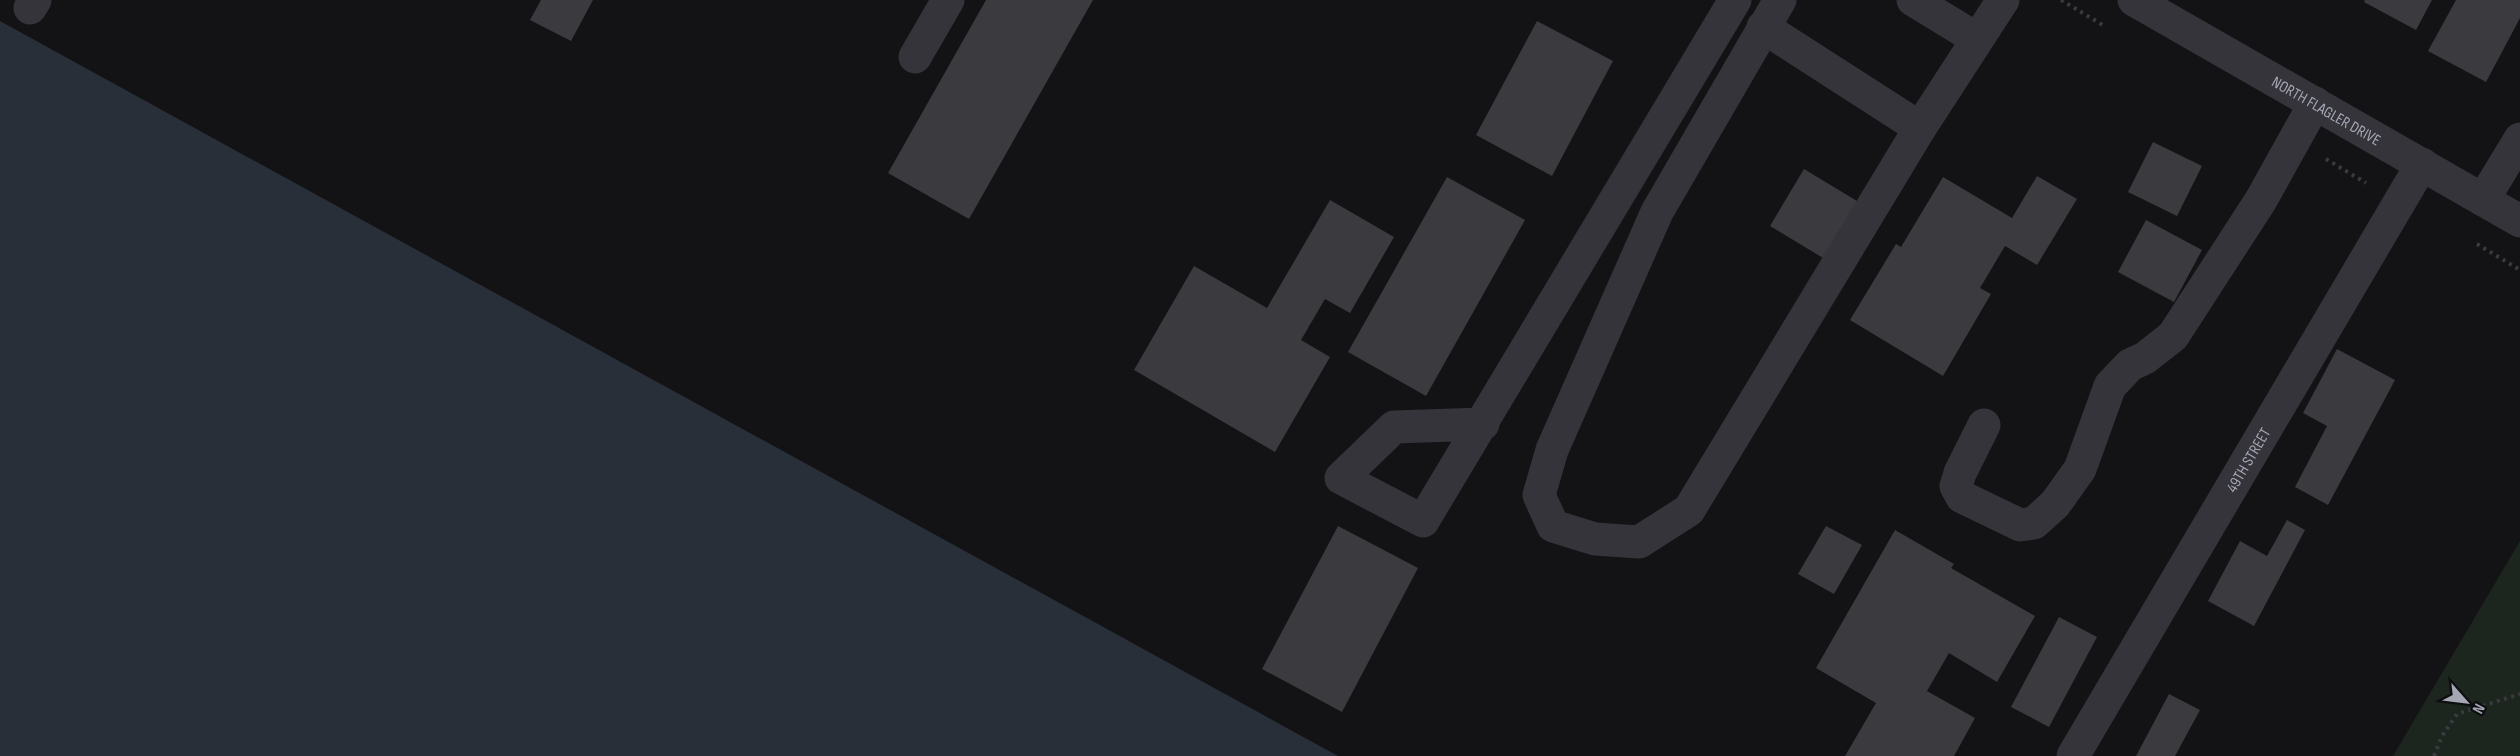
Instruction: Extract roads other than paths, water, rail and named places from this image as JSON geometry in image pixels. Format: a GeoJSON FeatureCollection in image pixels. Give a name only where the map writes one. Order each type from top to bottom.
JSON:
{"type":"FeatureCollection","features":[{"type":"Feature","properties":{"kind":"street"},"geometry":{"type":"LineString","coordinates":[[915,57],[948,0]]}},
{"type":"Feature","properties":{"kind":"street"},"geometry":{"type":"LineString","coordinates":[[1483,424],[1735,0]]}},
{"type":"Feature","properties":{"kind":"street"},"geometry":{"type":"LineString","coordinates":[[1913,0],[1977,39]]}},
{"type":"Feature","properties":{"kind":"street"},"geometry":{"type":"LineString","coordinates":[[1920,128],[1771,14],[1657,212],[1552,450],[1539,495],[1554,526],[1595,539],[1639,542],[1689,510],[1920,128],[2002,0]]}},
{"type":"Feature","properties":{"kind":"street","name":"NORTH FLAGLER DRIVE"},"geometry":{"type":"LineString","coordinates":[[2134,0],[2520,221]]}},
{"type":"Feature","properties":{"kind":"street"},"geometry":{"type":"LineString","coordinates":[[1984,425],[1956,486],[1962,497],[2010,522],[2020,525],[2034,523],[2055,504],[2080,469],[2110,386],[2130,365],[2145,358],[2173,336],[2261,200],[2315,103]]}},
{"type":"Feature","properties":{"kind":"street"},"geometry":{"type":"LineString","coordinates":[[2483,200],[2520,139]]}},
{"type":"Feature","properties":{"kind":"street","name":"49TH STREET"},"geometry":{"type":"LineString","coordinates":[[2073,756],[2422,165]]}}]}
